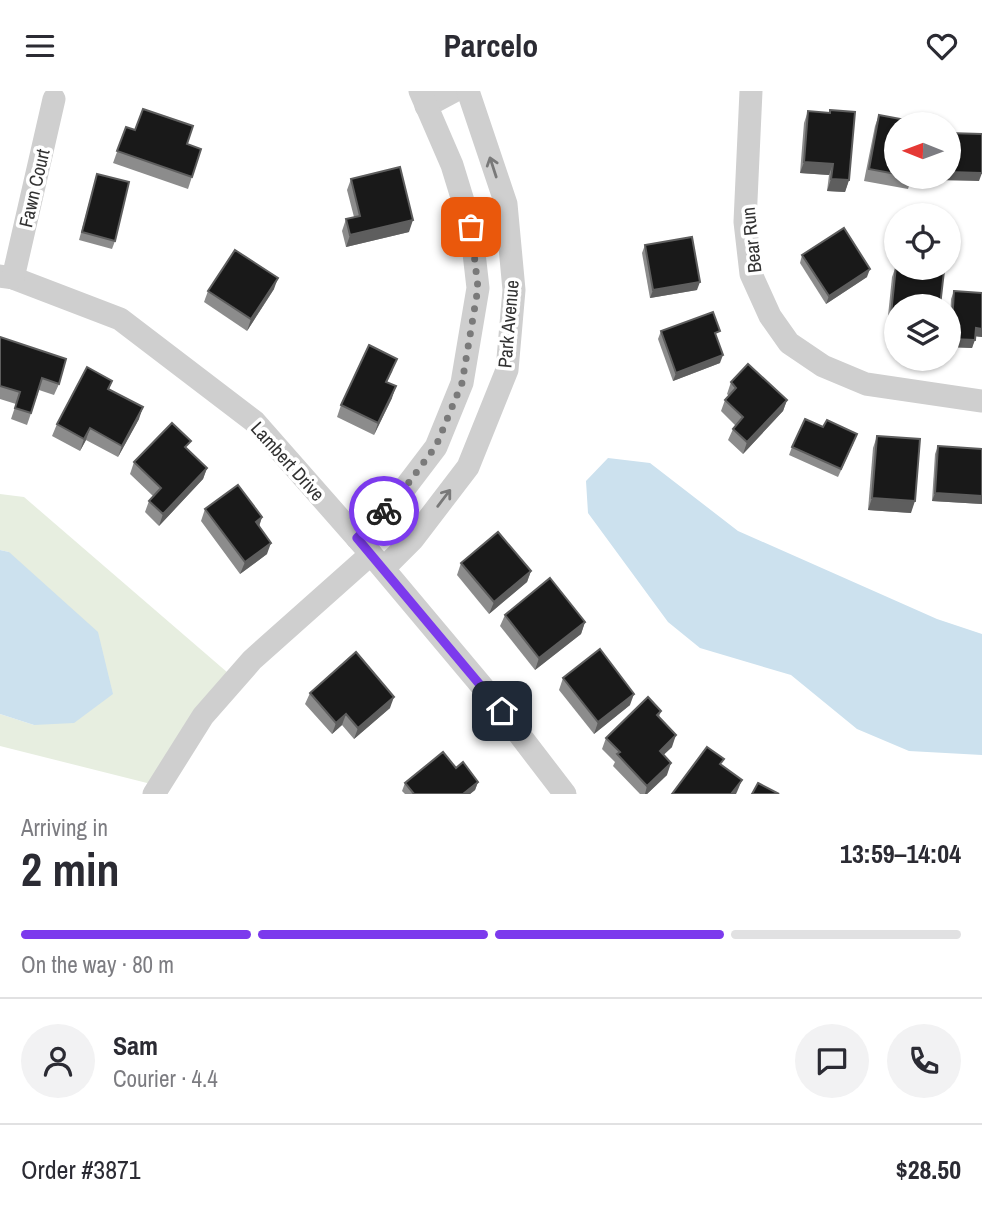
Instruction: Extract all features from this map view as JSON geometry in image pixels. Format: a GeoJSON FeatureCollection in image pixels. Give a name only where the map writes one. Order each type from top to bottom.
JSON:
{"type":"FeatureCollection","features":[{"type":"Feature","properties":{"kind":"street"},"geometry":{"type":"LineString","coordinates":[[423,99],[454,91]]}},
{"type":"Feature","properties":{"kind":"street","name":"Park Avenue"},"geometry":{"type":"LineString","coordinates":[[371,553],[413,539],[468,467],[507,370],[514,290],[506,204],[468,91]]}},
{"type":"Feature","properties":{"kind":"street","name":"Bear Run"},"geometry":{"type":"LineString","coordinates":[[751,91],[745,222],[751,274],[770,316],[789,343],[822,366],[866,384],[982,401]]}},
{"type":"Feature","properties":{"kind":"street","name":"Fawn Court"},"geometry":{"type":"LineString","coordinates":[[7,277],[54,99]]}},
{"type":"Feature","properties":{"kind":"street","name":"Park Avenue"},"geometry":{"type":"LineString","coordinates":[[154,794],[203,716],[252,660],[371,553],[398,497],[436,446],[462,383],[478,288],[471,227],[452,165],[423,99]]}},
{"type":"Feature","properties":{"kind":"street","name":"Lambert Drive"},"geometry":{"type":"LineString","coordinates":[[7,277],[120,319],[255,422],[371,553],[486,691],[565,794]]}},
{"type":"Feature","properties":{"kind":"street"},"geometry":{"type":"LineString","coordinates":[[470,335],[510,341]]}},
{"type":"Feature","properties":{"kind":"shaded area"},"geometry":{"type":"Polygon","coordinates":[[[0,494],[24,497],[235,679],[159,786],[0,746],[0,714],[34,725],[9,552],[0,550],[0,494]]]}},
{"type":"Feature","properties":{"kind":"water"},"geometry":{"type":"Polygon","coordinates":[[[608,458],[650,463],[738,531],[937,619],[982,634],[982,755],[909,751],[857,729],[791,675],[700,648],[668,622],[588,513],[586,481],[608,458]]]}},
{"type":"Feature","properties":{"kind":"water"},"geometry":{"type":"Polygon","coordinates":[[[0,550],[9,552],[98,632],[113,694],[74,723],[34,725],[0,714],[0,550]]]}},
{"type":"Feature","properties":{"kind":"building"},"geometry":{"type":"Polygon","coordinates":[[[143,109],[193,126],[187,144],[201,149],[192,177],[117,151],[126,127],[135,130],[143,109]]]}},
{"type":"Feature","properties":{"kind":"building"},"geometry":{"type":"Polygon","coordinates":[[[830,110],[855,112],[849,180],[831,179],[833,164],[804,162],[808,111],[830,113],[830,110]]]}},
{"type":"Feature","properties":{"kind":"building"},"geometry":{"type":"Polygon","coordinates":[[[879,115],[884,116],[884,172],[869,169],[879,115]]]}},
{"type":"Feature","properties":{"kind":"building"},"geometry":{"type":"Polygon","coordinates":[[[961,133],[982,134],[982,173],[961,172],[961,133]]]}},
{"type":"Feature","properties":{"kind":"building"},"geometry":{"type":"Polygon","coordinates":[[[400,167],[413,220],[350,235],[346,219],[360,216],[351,179],[400,167]]]}},
{"type":"Feature","properties":{"kind":"building"},"geometry":{"type":"Polygon","coordinates":[[[97,174],[129,182],[115,241],[82,232],[97,174]]]}},
{"type":"Feature","properties":{"kind":"building"},"geometry":{"type":"Polygon","coordinates":[[[844,228],[870,269],[829,296],[802,255],[844,228]]]}},
{"type":"Feature","properties":{"kind":"building"},"geometry":{"type":"Polygon","coordinates":[[[692,237],[700,282],[653,290],[645,245],[692,237]]]}},
{"type":"Feature","properties":{"kind":"building"},"geometry":{"type":"Polygon","coordinates":[[[235,250],[278,278],[251,319],[208,291],[235,250]]]}},
{"type":"Feature","properties":{"kind":"building"},"geometry":{"type":"Polygon","coordinates":[[[895,280],[943,280],[941,294],[893,294],[895,280]]]}},
{"type":"Feature","properties":{"kind":"building"},"geometry":{"type":"Polygon","coordinates":[[[954,291],[982,293],[982,329],[976,328],[975,340],[961,339],[961,294],[954,294],[954,291]]]}},
{"type":"Feature","properties":{"kind":"building"},"geometry":{"type":"Polygon","coordinates":[[[713,312],[720,331],[715,333],[723,355],[676,373],[661,331],[713,312]]]}},
{"type":"Feature","properties":{"kind":"building"},"geometry":{"type":"Polygon","coordinates":[[[0,337],[66,359],[59,384],[42,378],[31,413],[15,408],[20,392],[0,386],[0,337]]]}},
{"type":"Feature","properties":{"kind":"building"},"geometry":{"type":"Polygon","coordinates":[[[369,345],[397,359],[386,382],[396,386],[378,423],[341,405],[369,345]]]}},
{"type":"Feature","properties":{"kind":"building"},"geometry":{"type":"Polygon","coordinates":[[[748,364],[787,400],[747,442],[733,429],[743,417],[725,400],[736,388],[731,382],[748,364]]]}},
{"type":"Feature","properties":{"kind":"building"},"geometry":{"type":"Polygon","coordinates":[[[87,367],[112,381],[108,389],[143,407],[122,446],[90,428],[84,439],[57,424],[87,367]]]}},
{"type":"Feature","properties":{"kind":"building"},"geometry":{"type":"Polygon","coordinates":[[[805,419],[823,427],[827,420],[857,434],[841,469],[792,447],[805,419]]]}},
{"type":"Feature","properties":{"kind":"building"},"geometry":{"type":"Polygon","coordinates":[[[172,423],[191,441],[185,447],[207,468],[163,514],[149,501],[161,488],[134,462],[172,423]]]}},
{"type":"Feature","properties":{"kind":"building"},"geometry":{"type":"Polygon","coordinates":[[[877,436],[920,439],[915,501],[872,498],[877,436]]]}},
{"type":"Feature","properties":{"kind":"building"},"geometry":{"type":"Polygon","coordinates":[[[938,446],[982,449],[982,496],[935,493],[938,446]]]}},
{"type":"Feature","properties":{"kind":"building"},"geometry":{"type":"Polygon","coordinates":[[[238,485],[262,517],[256,522],[271,543],[245,562],[205,509],[238,485]]]}},
{"type":"Feature","properties":{"kind":"building"},"geometry":{"type":"Polygon","coordinates":[[[498,532],[531,571],[494,602],[461,563],[498,532]]]}},
{"type":"Feature","properties":{"kind":"building"},"geometry":{"type":"Polygon","coordinates":[[[550,578],[585,622],[539,658],[505,615],[550,578]]]}},
{"type":"Feature","properties":{"kind":"building"},"geometry":{"type":"Polygon","coordinates":[[[600,649],[634,694],[598,722],[563,678],[600,649]]]}},
{"type":"Feature","properties":{"kind":"building"},"geometry":{"type":"Polygon","coordinates":[[[356,652],[394,697],[358,728],[346,714],[336,723],[310,693],[356,652]]]}},
{"type":"Feature","properties":{"kind":"building"},"geometry":{"type":"Polygon","coordinates":[[[648,697],[661,711],[657,715],[676,735],[660,751],[671,763],[647,786],[606,738],[648,697]]]}},
{"type":"Feature","properties":{"kind":"building"},"geometry":{"type":"Polygon","coordinates":[[[707,747],[724,759],[720,764],[742,780],[731,794],[672,794],[707,747]]]}},
{"type":"Feature","properties":{"kind":"building"},"geometry":{"type":"Polygon","coordinates":[[[443,752],[456,768],[463,762],[478,782],[463,794],[414,794],[405,783],[443,752]]]}},
{"type":"Feature","properties":{"kind":"building"},"geometry":{"type":"Polygon","coordinates":[[[758,783],[779,794],[752,794],[758,783]]]}},
{"type":"Feature","properties":{"kind":"way so far"},"geometry":{"type":"LineString","coordinates":[[384,511],[398,497],[436,446],[462,383],[478,288],[471,227]]}},
{"type":"Feature","properties":{"kind":"route"},"geometry":{"type":"LineString","coordinates":[[384,511],[357,538],[502,711]]}}]}
